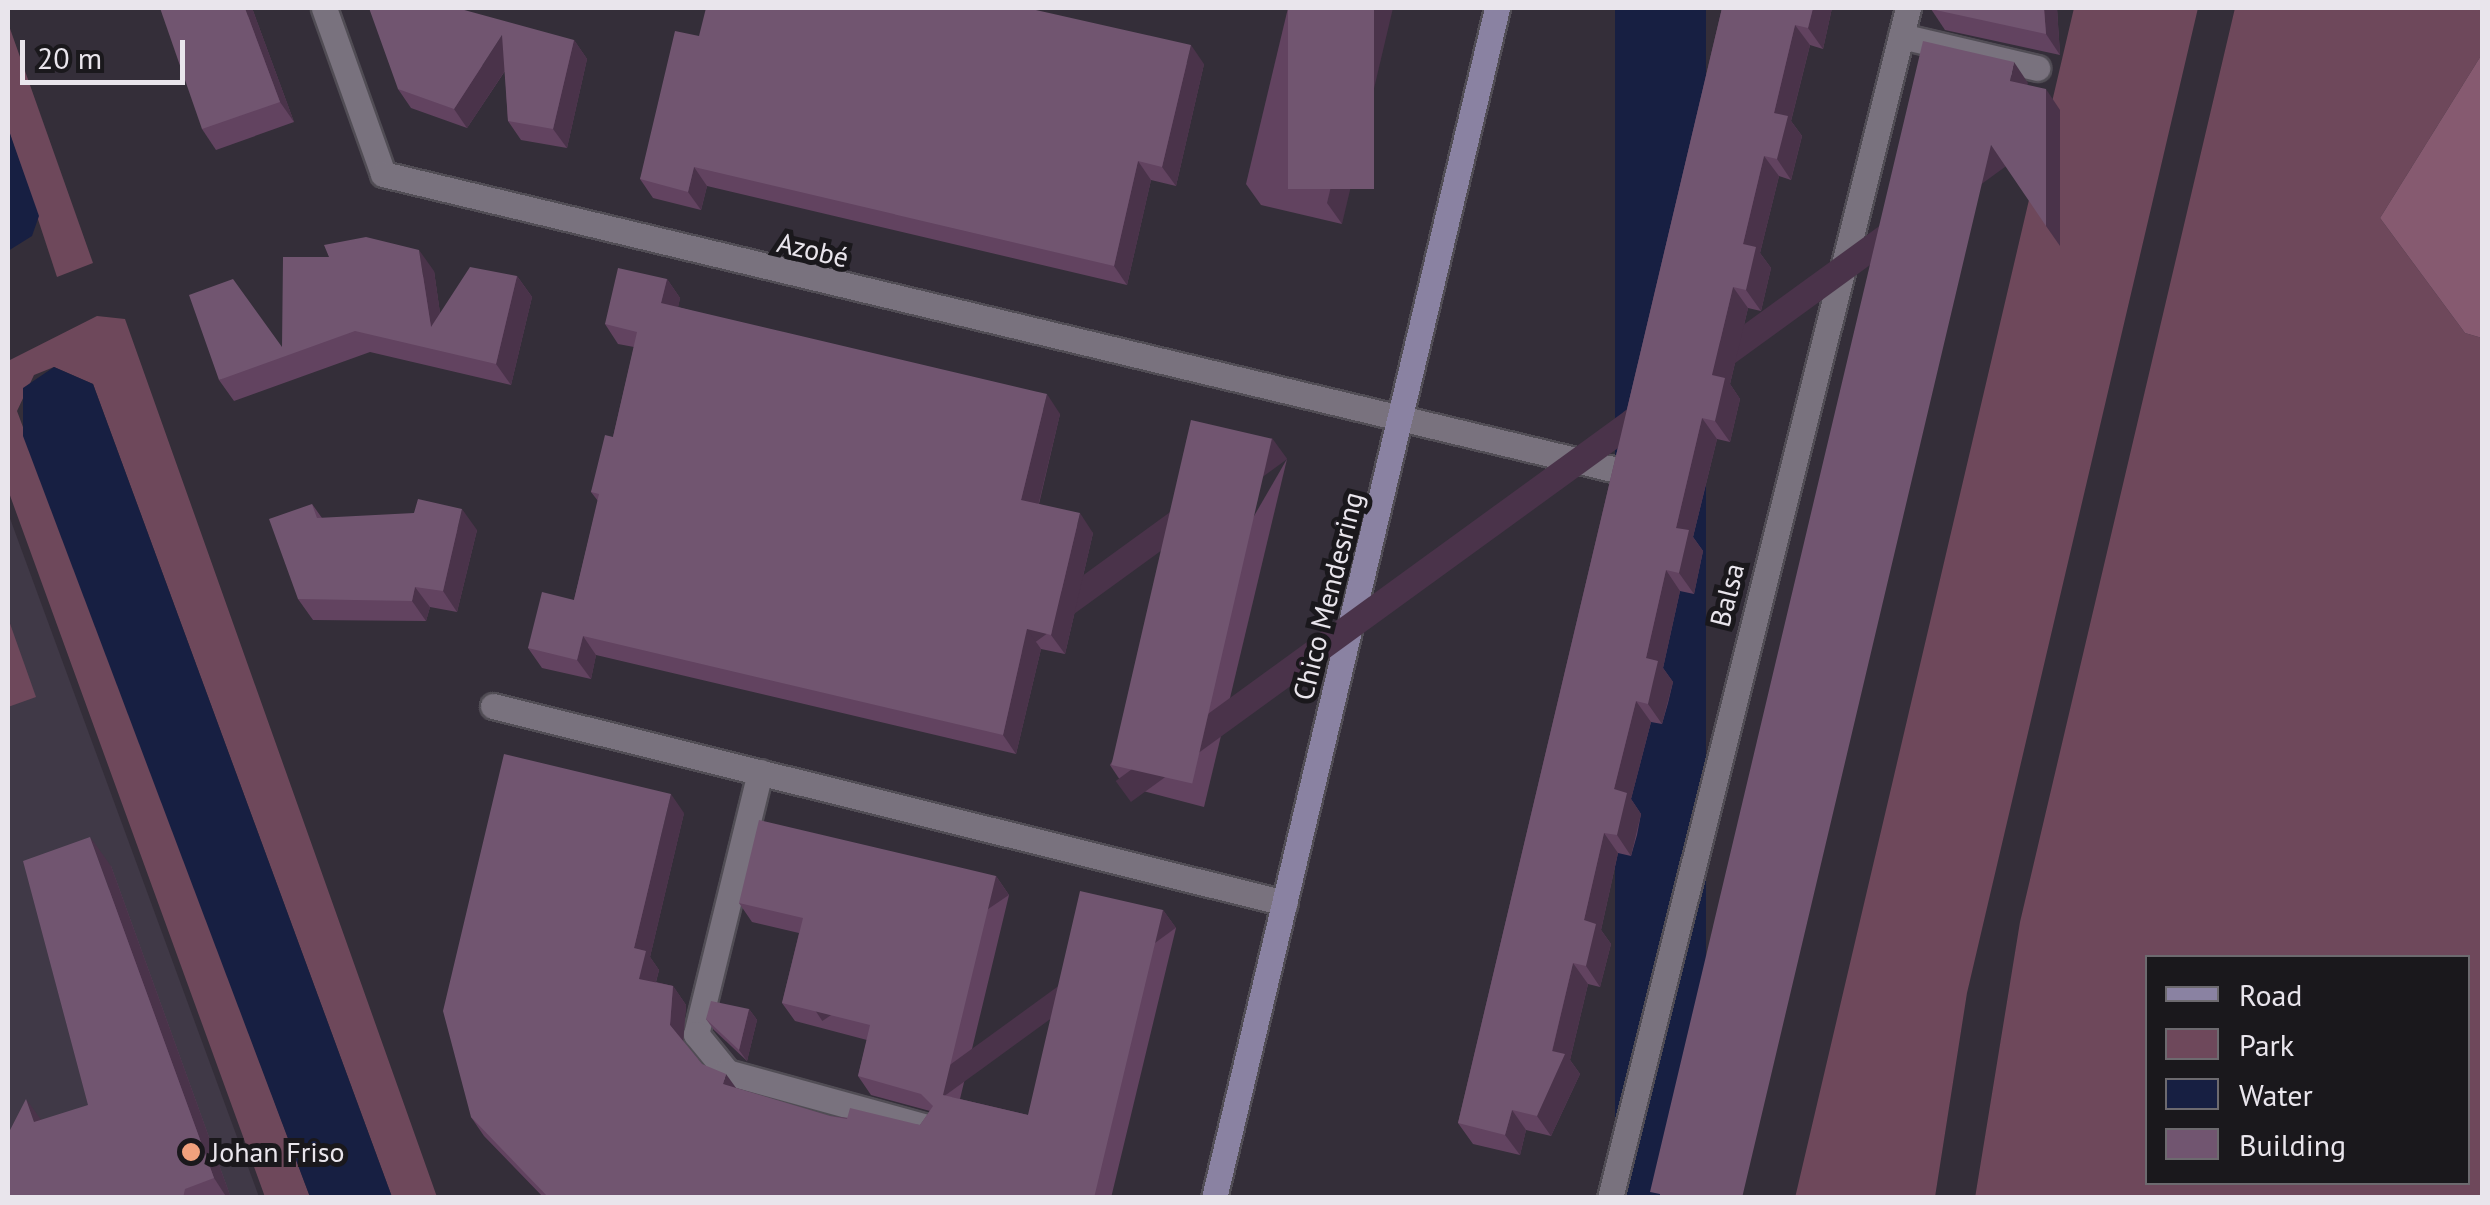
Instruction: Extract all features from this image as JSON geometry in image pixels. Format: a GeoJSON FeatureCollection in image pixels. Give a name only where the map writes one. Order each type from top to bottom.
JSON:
{"type":"FeatureCollection","features":[{"type":"Feature","properties":{"kind":"street","name":"Azobé"},"geometry":{"type":"LineString","coordinates":[[324,8],[383,174],[1402,421]]}},
{"type":"Feature","properties":{"kind":"street","name":"Chico Mendesring"},"geometry":{"type":"LineString","coordinates":[[1214,1198],[1402,421],[1496,8]]}},
{"type":"Feature","properties":{"kind":"street","name":"Balsa"},"geometry":{"type":"LineString","coordinates":[[1610,1198],[1908,8]]}},
{"type":"Feature","properties":{"kind":"street"},"geometry":{"type":"LineString","coordinates":[[1901,36],[2037,68]]}},
{"type":"Feature","properties":{"kind":"street"},"geometry":{"type":"LineString","coordinates":[[1402,421],[1617,470]]}},
{"type":"Feature","properties":{"kind":"street"},"geometry":{"type":"LineString","coordinates":[[493,706],[1284,903]]}},
{"type":"Feature","properties":{"kind":"street"},"geometry":{"type":"LineString","coordinates":[[760,772],[696,1034],[727,1072],[930,1128]]}},
{"type":"Feature","properties":{"kind":"shaded area"},"geometry":{"type":"Polygon","coordinates":[[[2482,54],[2482,338],[2465,333],[2380,218],[2482,54]]]}},
{"type":"Feature","properties":{"kind":"shaded area"},"geometry":{"type":"Polygon","coordinates":[[[8,513],[259,1197],[8,1197],[8,513]]]}},
{"type":"Feature","properties":{"kind":"green space"},"geometry":{"type":"Polygon","coordinates":[[[2074,8],[2198,8],[1967,993],[1935,1197],[1795,1198],[2074,8]]]}},
{"type":"Feature","properties":{"kind":"green space"},"geometry":{"type":"Polygon","coordinates":[[[2235,8],[2482,8],[2482,54],[2380,218],[2465,333],[2482,338],[2482,1197],[1975,1198],[2020,922],[2235,8]]]}},
{"type":"Feature","properties":{"kind":"green space"},"geometry":{"type":"Polygon","coordinates":[[[8,23],[93,263],[57,277],[8,128],[8,23]]]}},
{"type":"Feature","properties":{"kind":"green space"},"geometry":{"type":"Polygon","coordinates":[[[97,316],[125,319],[437,1197],[392,1197],[93,384],[54,367],[34,375],[17,411],[310,1197],[265,1197],[8,490],[8,361],[97,316]]]}},
{"type":"Feature","properties":{"kind":"green space"},"geometry":{"type":"Polygon","coordinates":[[[8,618],[36,697],[8,707],[8,618]]]}},
{"type":"Feature","properties":{"kind":"water"},"geometry":{"type":"Polygon","coordinates":[[[1615,8],[1706,8],[1706,1198],[1615,1198],[1615,8]]]}},
{"type":"Feature","properties":{"kind":"water"},"geometry":{"type":"Polygon","coordinates":[[[8,128],[39,216],[32,236],[8,251],[8,128]]]}},
{"type":"Feature","properties":{"kind":"water"},"geometry":{"type":"Polygon","coordinates":[[[54,367],[93,384],[392,1197],[310,1197],[23,436],[23,388],[54,367]]]}},
{"type":"Feature","properties":{"kind":"building"},"geometry":{"type":"Polygon","coordinates":[[[160,8],[245,8],[280,102],[202,129],[160,8]]]}},
{"type":"Feature","properties":{"kind":"building"},"geometry":{"type":"Polygon","coordinates":[[[369,8],[457,8],[574,40],[553,129],[508,121],[502,35],[454,109],[398,89],[369,8]]]}},
{"type":"Feature","properties":{"kind":"building"},"geometry":{"type":"Polygon","coordinates":[[[706,8],[1027,8],[1191,45],[1162,167],[1138,161],[1114,266],[694,167],[688,192],[640,179],[675,31],[699,36],[706,8]]]}},
{"type":"Feature","properties":{"kind":"building"},"geometry":{"type":"Polygon","coordinates":[[[1288,8],[1374,8],[1374,189],[1288,189],[1288,8]]]}},
{"type":"Feature","properties":{"kind":"building"},"geometry":{"type":"Polygon","coordinates":[[[1722,8],[1813,8],[1808,28],[1795,25],[1774,113],[1788,116],[1777,159],[1764,156],[1743,244],[1756,247],[1746,290],[1733,287],[1712,375],[1725,378],[1715,421],[1702,418],[1676,528],[1689,530],[1679,573],[1666,570],[1646,658],[1658,661],[1648,704],[1636,701],[1614,789],[1627,793],[1617,835],[1604,833],[1584,920],[1596,924],[1586,966],[1573,963],[1552,1051],[1565,1054],[1537,1116],[1512,1110],[1505,1135],[1458,1123],[1722,8]]]}},
{"type":"Feature","properties":{"kind":"building"},"geometry":{"type":"Polygon","coordinates":[[[2044,8],[2046,34],[1931,9],[2044,8]]]}},
{"type":"Feature","properties":{"kind":"building"},"geometry":{"type":"Polygon","coordinates":[[[1923,41],[2014,62],[2010,81],[2046,89],[2046,226],[1991,145],[1742,1198],[1660,1198],[1660,1194],[1650,1192],[1923,41]]]}},
{"type":"Feature","properties":{"kind":"building"},"geometry":{"type":"Polygon","coordinates":[[[366,237],[419,250],[431,327],[470,267],[517,276],[496,364],[355,331],[219,380],[189,295],[233,279],[282,347],[283,257],[329,257],[324,245],[366,237]]]}},
{"type":"Feature","properties":{"kind":"building"},"geometry":{"type":"Polygon","coordinates":[[[618,268],[667,279],[661,303],[1047,394],[1021,500],[1080,513],[1051,635],[1027,629],[1003,735],[583,636],[577,660],[528,648],[542,592],[574,600],[599,494],[591,492],[605,435],[613,437],[637,332],[605,324],[618,268]]]}},
{"type":"Feature","properties":{"kind":"building"},"geometry":{"type":"Polygon","coordinates":[[[1191,420],[1272,439],[1192,784],[1111,765],[1191,420]]]}},
{"type":"Feature","properties":{"kind":"building"},"geometry":{"type":"Polygon","coordinates":[[[418,499],[462,509],[443,591],[415,587],[412,601],[298,599],[269,519],[312,504],[317,518],[414,513],[418,499]]]}},
{"type":"Feature","properties":{"kind":"building"},"geometry":{"type":"Polygon","coordinates":[[[504,754],[671,794],[634,948],[646,951],[639,979],[673,986],[670,1025],[702,1064],[726,1074],[723,1084],[830,1116],[847,1119],[850,1108],[920,1125],[933,1106],[921,1094],[858,1076],[870,1025],[782,1003],[803,918],[739,903],[759,820],[996,876],[943,1095],[1028,1115],[1080,891],[1163,910],[1094,1198],[549,1198],[471,1117],[443,1011],[504,754]]]}},
{"type":"Feature","properties":{"kind":"building"},"geometry":{"type":"Polygon","coordinates":[[[90,837],[214,1178],[185,1189],[183,1198],[8,1198],[8,1134],[26,1099],[34,1122],[88,1105],[23,861],[90,837]]]}},
{"type":"Feature","properties":{"kind":"building"},"geometry":{"type":"Polygon","coordinates":[[[711,1001],[749,1009],[739,1050],[706,1019],[711,1001]]]}},
{"type":"Feature","properties":{"kind":"place","name":"Johan Friso"},"geometry":{"type":"Point","coordinates":[191,1152]}}]}
